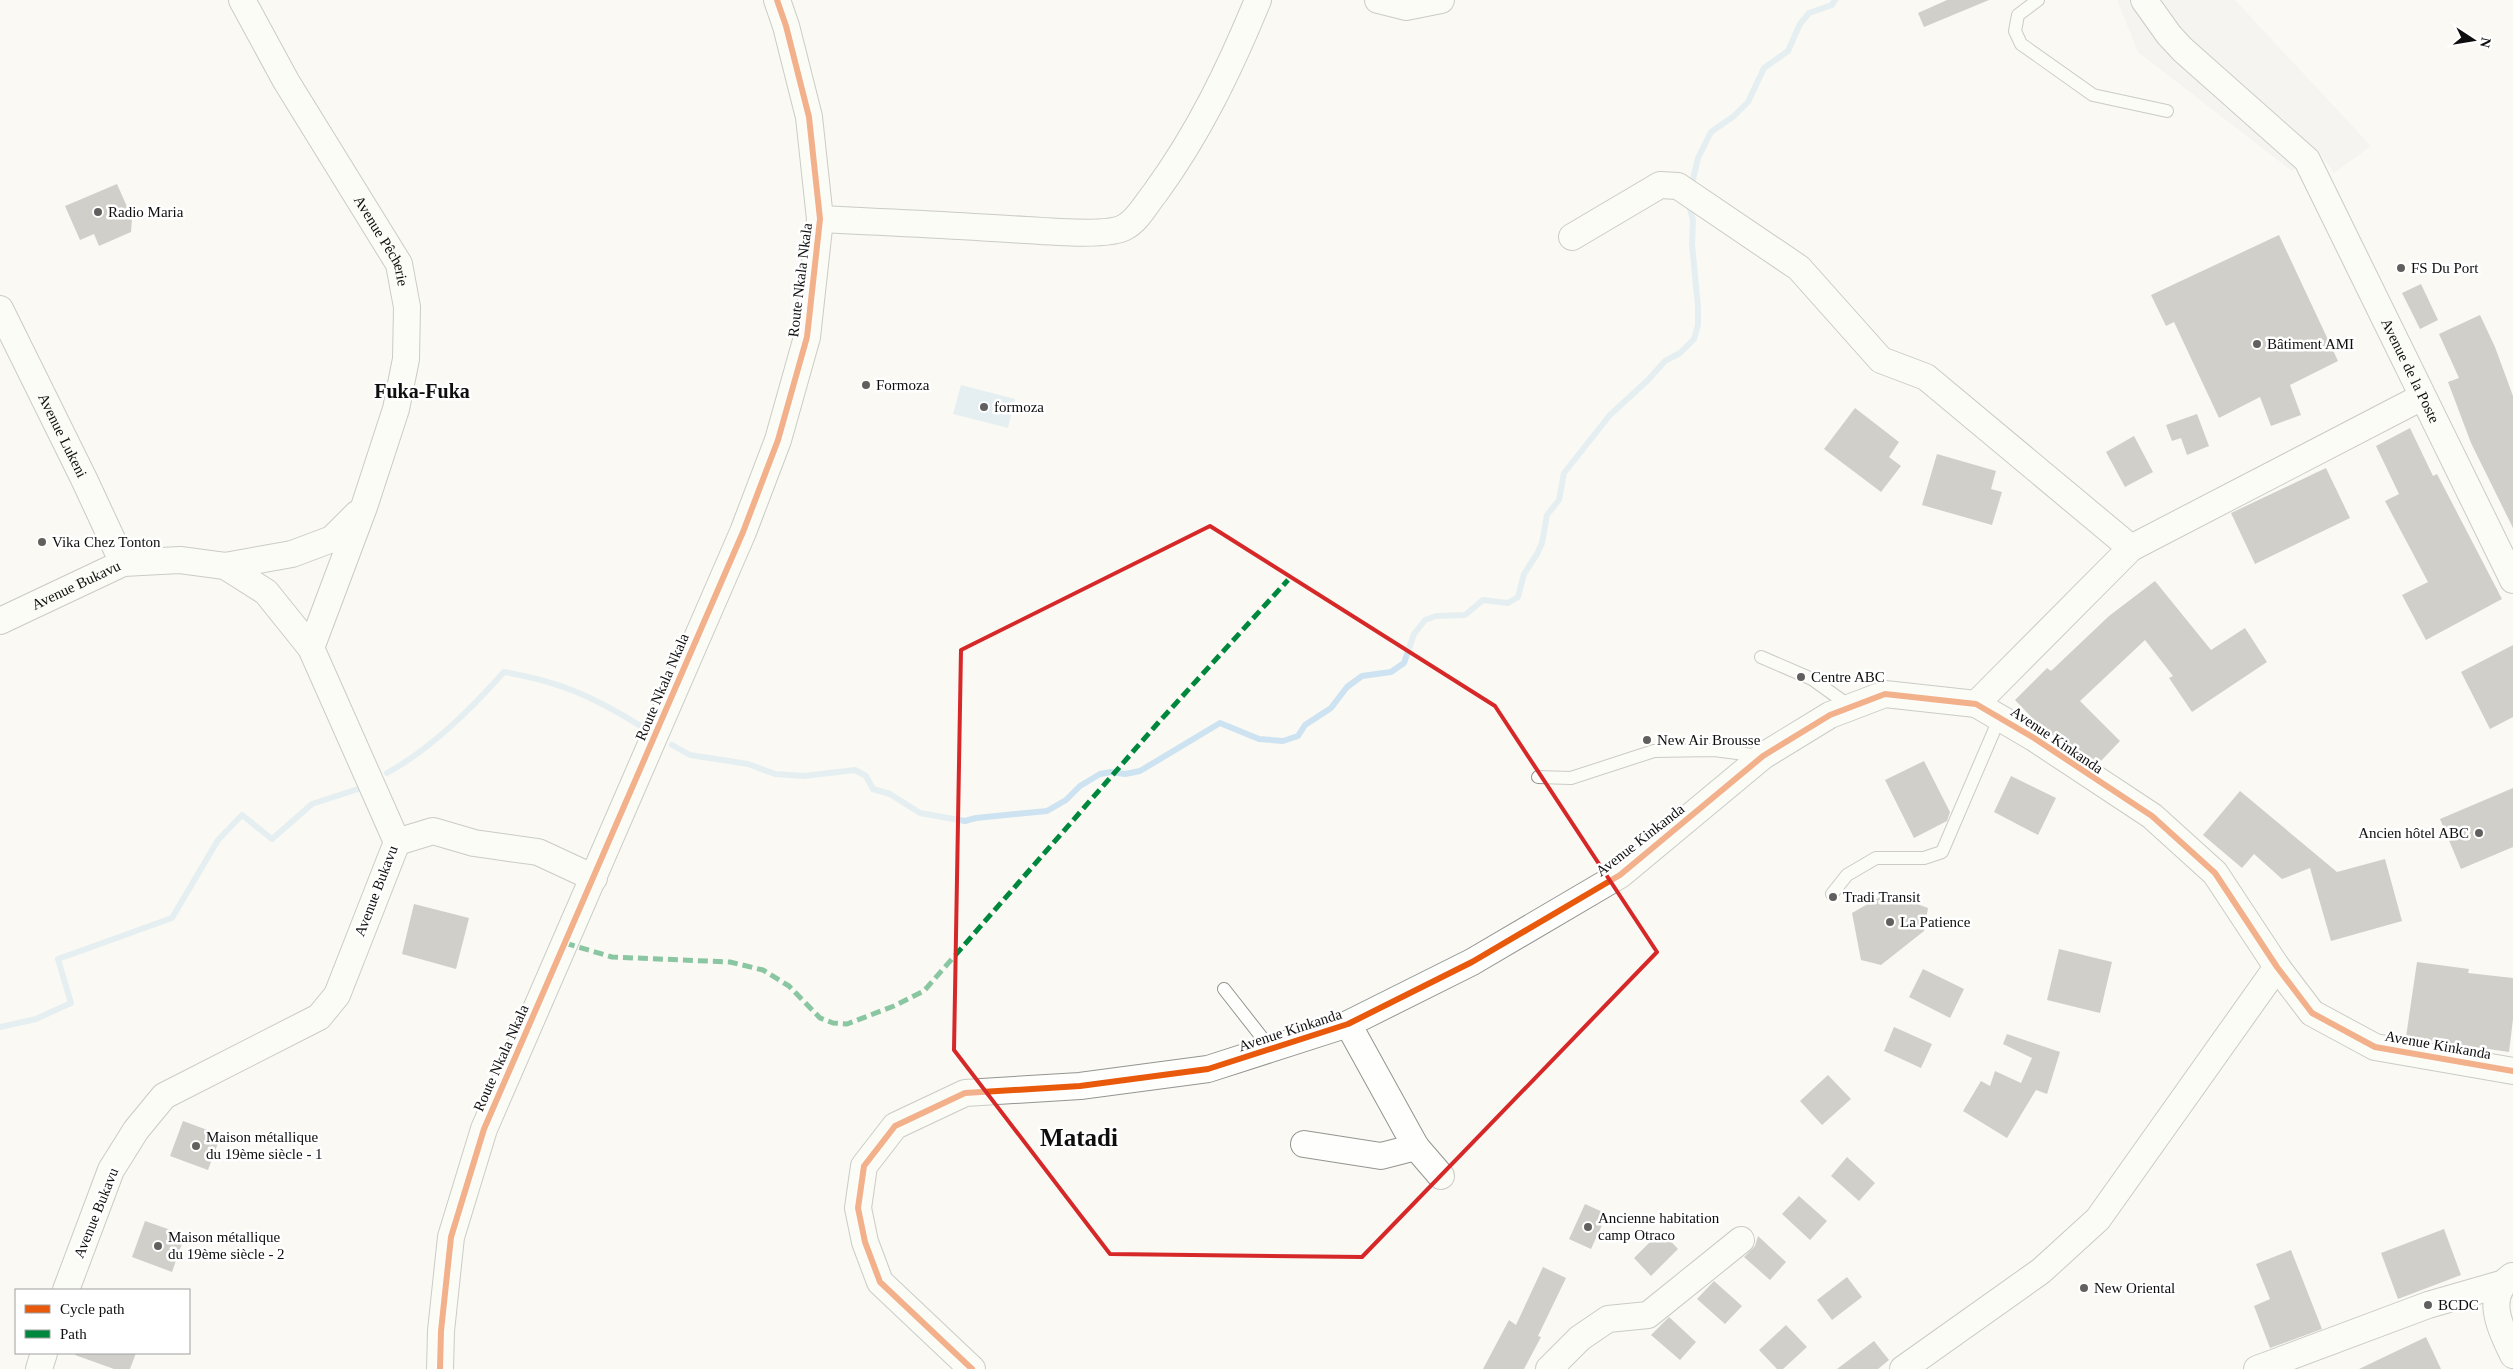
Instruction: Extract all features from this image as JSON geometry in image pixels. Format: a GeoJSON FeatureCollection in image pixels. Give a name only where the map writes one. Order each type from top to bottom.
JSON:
{"type":"FeatureCollection","features":[{"type":"Feature","properties":{"kind":"street","name":"Avenue Pêcherie"},"geometry":{"type":"LineString","coordinates":[[242,0],[286,81],[399,264],[407,306],[406,359],[396,409],[364,507],[311,648]]}},
{"type":"Feature","properties":{"kind":"street","name":"Route Nkala Nkala"},"geometry":{"type":"LineString","coordinates":[[440,1369],[441,1330],[451,1237],[484,1129],[742,532],[778,440],[807,337],[820,219],[809,117],[786,26],[777,0]]}},
{"type":"Feature","properties":{"kind":"street"},"geometry":{"type":"LineString","coordinates":[[820,219],[1094,232],[1124,228],[1136,217],[1166,177],[1208,112],[1238,50],[1258,0]]}},
{"type":"Feature","properties":{"kind":"street"},"geometry":{"type":"LineString","coordinates":[[1378,0],[1406,7],[1441,0]]}},
{"type":"Feature","properties":{"kind":"street","name":"Avenue de la Poste"},"geometry":{"type":"LineString","coordinates":[[2144,0],[2169,35],[2183,50],[2307,160],[2513,580]]}},
{"type":"Feature","properties":{"kind":"street"},"geometry":{"type":"LineString","coordinates":[[1572,237],[1660,185],[1678,186],[1799,268],[1881,360],[1926,377],[2131,548]]}},
{"type":"Feature","properties":{"kind":"street","name":"Avenue Lukeni"},"geometry":{"type":"LineString","coordinates":[[0,309],[84,479],[122,563]]}},
{"type":"Feature","properties":{"kind":"street"},"geometry":{"type":"LineString","coordinates":[[1976,704],[2131,548],[2422,397]]}},
{"type":"Feature","properties":{"kind":"street"},"geometry":{"type":"LineString","coordinates":[[225,566],[292,554],[332,539],[364,507]]}},
{"type":"Feature","properties":{"kind":"street","name":"Avenue Bukavu"},"geometry":{"type":"LineString","coordinates":[[0,621],[122,563],[180,560],[225,566],[266,592],[311,648],[397,842],[337,995],[319,1017],[164,1096],[136,1130],[111,1170],[66,1289]]}},
{"type":"Feature","properties":{"kind":"street","name":"Avenue Kinkanda"},"geometry":{"type":"LineString","coordinates":[[972,1369],[880,1282],[865,1242],[858,1208],[864,1166],[896,1126],[965,1093],[1080,1086],[1208,1069],[1348,1024],[1472,962],[1620,875],[1763,756],[1830,715],[1885,694],[1976,704],[2000,717],[2159,822],[2215,873],[2277,967],[2312,1013],[2375,1047],[2513,1071]]}},
{"type":"Feature","properties":{"kind":"street"},"geometry":{"type":"LineString","coordinates":[[397,842],[433,831],[474,843],[538,852],[594,878]]}},
{"type":"Feature","properties":{"kind":"street"},"geometry":{"type":"LineString","coordinates":[[1922,1364],[2040,1271],[2098,1219],[2277,967]]}},
{"type":"Feature","properties":{"kind":"street"},"geometry":{"type":"LineString","coordinates":[[1348,1024],[1416,1147],[1441,1176]]}},
{"type":"Feature","properties":{"kind":"street"},"geometry":{"type":"LineString","coordinates":[[1304,1144],[1381,1156],[1416,1147]]}},
{"type":"Feature","properties":{"kind":"street"},"geometry":{"type":"LineString","coordinates":[[1549,1369],[1580,1338],[1608,1319],[1648,1315],[1741,1240]]}},
{"type":"Feature","properties":{"kind":"street"},"geometry":{"type":"LineString","coordinates":[[2507,1280],[2495,1301],[2498,1316],[2513,1355]]}},
{"type":"Feature","properties":{"kind":"street"},"geometry":{"type":"LineString","coordinates":[[2258,1369],[2428,1304],[2507,1280]]}},
{"type":"Feature","properties":{"kind":"street"},"geometry":{"type":"LineString","coordinates":[[39,1369],[44,1354]]}},
{"type":"Feature","properties":{"kind":"lane"},"geometry":{"type":"LineString","coordinates":[[2038,0],[2018,15],[2016,31],[2022,44],[2093,95],[2167,111]]}},
{"type":"Feature","properties":{"kind":"lane"},"geometry":{"type":"LineString","coordinates":[[1761,656],[1812,679],[1852,707]]}},
{"type":"Feature","properties":{"kind":"lane"},"geometry":{"type":"LineString","coordinates":[[1832,894],[1847,875],[1876,858],[1924,858],[1942,852],[2000,717]]}},
{"type":"Feature","properties":{"kind":"lane"},"geometry":{"type":"LineString","coordinates":[[1538,777],[1571,778],[1654,750],[1714,750],[1763,756]]}},
{"type":"Feature","properties":{"kind":"lane"},"geometry":{"type":"LineString","coordinates":[[1224,989],[1272,1049]]}},
{"type":"Feature","properties":{"kind":"highlighted area"},"geometry":{"type":"Polygon","coordinates":[[[1210,526],[1495,706],[1657,952],[1362,1257],[1110,1254],[954,1050],[961,650],[1210,526]]]}},
{"type":"Feature","properties":{"kind":"shaded area"},"geometry":{"type":"Polygon","coordinates":[[[2117,0],[2235,0],[2371,146],[2334,173],[2318,151],[2292,171],[2138,52],[2117,0]]]}},
{"type":"Feature","properties":{"kind":"water","name":"formoza"},"geometry":{"type":"Polygon","coordinates":[[[961,385],[1015,399],[1008,428],[953,414],[961,385]]]}},
{"type":"Feature","properties":{"kind":"building"},"geometry":{"type":"Polygon","coordinates":[[[1947,0],[1989,0],[1924,27],[1918,13],[1947,0]]]}},
{"type":"Feature","properties":{"kind":"building","name":"Radio Maria"},"geometry":{"type":"Polygon","coordinates":[[[117,184],[132,218],[131,232],[99,246],[94,234],[80,240],[65,206],[117,184]]]}},
{"type":"Feature","properties":{"kind":"building","name":"Bâtiment AMI"},"geometry":{"type":"Polygon","coordinates":[[[2279,235],[2338,361],[2290,385],[2301,415],[2271,426],[2260,397],[2219,418],[2174,322],[2166,326],[2151,295],[2279,235]]]}},
{"type":"Feature","properties":{"kind":"building"},"geometry":{"type":"Polygon","coordinates":[[[2421,284],[2438,320],[2420,329],[2402,293],[2421,284]]]}},
{"type":"Feature","properties":{"kind":"building"},"geometry":{"type":"Polygon","coordinates":[[[2480,315],[2495,347],[2513,396],[2513,528],[2471,443],[2448,382],[2459,378],[2439,334],[2480,315]]]}},
{"type":"Feature","properties":{"kind":"building"},"geometry":{"type":"Polygon","coordinates":[[[1855,408],[1899,442],[1889,457],[1901,466],[1881,492],[1824,449],[1855,408]]]}},
{"type":"Feature","properties":{"kind":"building"},"geometry":{"type":"Polygon","coordinates":[[[2197,414],[2209,446],[2187,455],[2181,438],[2172,441],[2166,425],[2197,414]]]}},
{"type":"Feature","properties":{"kind":"building"},"geometry":{"type":"Polygon","coordinates":[[[2410,428],[2433,476],[2437,474],[2502,599],[2426,640],[2402,595],[2428,582],[2385,501],[2399,494],[2376,446],[2410,428]]]}},
{"type":"Feature","properties":{"kind":"building"},"geometry":{"type":"Polygon","coordinates":[[[2134,436],[2153,472],[2125,487],[2106,452],[2134,436]]]}},
{"type":"Feature","properties":{"kind":"building"},"geometry":{"type":"Polygon","coordinates":[[[1937,454],[1996,471],[1991,489],[2002,492],[1992,525],[1922,505],[1937,454]]]}},
{"type":"Feature","properties":{"kind":"building"},"geometry":{"type":"Polygon","coordinates":[[[2326,468],[2350,518],[2255,564],[2231,513],[2326,468]]]}},
{"type":"Feature","properties":{"kind":"building"},"geometry":{"type":"Polygon","coordinates":[[[2155,581],[2211,650],[2245,628],[2267,662],[2192,712],[2169,678],[2173,676],[2145,640],[2080,701],[2120,741],[2099,763],[2037,723],[2015,700],[2047,668],[2051,671],[2109,616],[2155,581]]]}},
{"type":"Feature","properties":{"kind":"building"},"geometry":{"type":"Polygon","coordinates":[[[2513,645],[2513,717],[2490,729],[2461,672],[2513,645]]]}},
{"type":"Feature","properties":{"kind":"building"},"geometry":{"type":"Polygon","coordinates":[[[1924,761],[1950,812],[1947,821],[1914,838],[1885,780],[1924,761]]]}},
{"type":"Feature","properties":{"kind":"building"},"geometry":{"type":"Polygon","coordinates":[[[2011,776],[2056,798],[2038,835],[1994,812],[2011,776]]]}},
{"type":"Feature","properties":{"kind":"building","name":"Ancien hôtel ABC"},"geometry":{"type":"Polygon","coordinates":[[[2513,788],[2513,847],[2461,869],[2440,819],[2513,788]]]}},
{"type":"Feature","properties":{"kind":"building"},"geometry":{"type":"Polygon","coordinates":[[[2240,791],[2337,872],[2385,859],[2402,921],[2331,941],[2310,868],[2282,879],[2254,854],[2242,868],[2203,835],[2240,791]]]}},
{"type":"Feature","properties":{"kind":"building","name":"La Patience"},"geometry":{"type":"Polygon","coordinates":[[[1887,893],[1928,908],[1924,931],[1881,965],[1861,960],[1852,913],[1887,893]]]}},
{"type":"Feature","properties":{"kind":"building"},"geometry":{"type":"Polygon","coordinates":[[[414,904],[469,918],[456,969],[402,954],[414,904]]]}},
{"type":"Feature","properties":{"kind":"building"},"geometry":{"type":"Polygon","coordinates":[[[2059,949],[2112,962],[2100,1013],[2047,1000],[2059,949]]]}},
{"type":"Feature","properties":{"kind":"building"},"geometry":{"type":"Polygon","coordinates":[[[2417,962],[2469,969],[2468,973],[2513,978],[2513,1019],[2509,1052],[2406,1037],[2417,962]]]}},
{"type":"Feature","properties":{"kind":"building"},"geometry":{"type":"Polygon","coordinates":[[[1923,969],[1964,989],[1950,1018],[1909,997],[1923,969]]]}},
{"type":"Feature","properties":{"kind":"building"},"geometry":{"type":"Polygon","coordinates":[[[1894,1027],[1932,1044],[1921,1068],[1884,1051],[1894,1027]]]}},
{"type":"Feature","properties":{"kind":"building"},"geometry":{"type":"Polygon","coordinates":[[[2007,1034],[2060,1052],[2047,1094],[2036,1090],[2007,1138],[1963,1111],[1981,1081],[1990,1086],[1995,1071],[2021,1083],[2032,1058],[2003,1044],[2007,1034]]]}},
{"type":"Feature","properties":{"kind":"building"},"geometry":{"type":"Polygon","coordinates":[[[1828,1075],[1851,1099],[1822,1125],[1800,1101],[1828,1075]]]}},
{"type":"Feature","properties":{"kind":"building","name":"Maison métallique du 19ème siècle - 1"},"geometry":{"type":"Polygon","coordinates":[[[183,1121],[221,1135],[208,1170],[170,1156],[183,1121]]]}},
{"type":"Feature","properties":{"kind":"building"},"geometry":{"type":"Polygon","coordinates":[[[1847,1157],[1875,1183],[1859,1201],[1831,1176],[1847,1157]]]}},
{"type":"Feature","properties":{"kind":"building"},"geometry":{"type":"Polygon","coordinates":[[[1799,1196],[1827,1221],[1810,1240],[1782,1214],[1799,1196]]]}},
{"type":"Feature","properties":{"kind":"building","name":"Ancienne habitation camp Otraco"},"geometry":{"type":"Polygon","coordinates":[[[1585,1204],[1607,1214],[1591,1249],[1569,1239],[1585,1204]]]}},
{"type":"Feature","properties":{"kind":"building","name":"Maison métallique du 19ème siècle - 2"},"geometry":{"type":"Polygon","coordinates":[[[145,1221],[185,1235],[172,1272],[132,1257],[145,1221]]]}},
{"type":"Feature","properties":{"kind":"building"},"geometry":{"type":"Polygon","coordinates":[[[2444,1229],[2461,1275],[2398,1299],[2381,1253],[2444,1229]]]}},
{"type":"Feature","properties":{"kind":"building","name":"Ancienne habitation camp Otraco"},"geometry":{"type":"Polygon","coordinates":[[[1661,1231],[1678,1249],[1651,1276],[1634,1258],[1661,1231]]]}},
{"type":"Feature","properties":{"kind":"building","name":"Ancienne habitation camp Otraco"},"geometry":{"type":"Polygon","coordinates":[[[1758,1236],[1786,1262],[1770,1280],[1744,1257],[1755,1246],[1758,1236]]]}},
{"type":"Feature","properties":{"kind":"building"},"geometry":{"type":"Polygon","coordinates":[[[2291,1250],[2322,1329],[2270,1348],[2254,1306],[2270,1299],[2256,1264],[2291,1250]]]}},
{"type":"Feature","properties":{"kind":"building"},"geometry":{"type":"Polygon","coordinates":[[[1543,1267],[1566,1278],[1538,1336],[1541,1337],[1524,1369],[1483,1369],[1509,1320],[1516,1325],[1543,1267]]]}},
{"type":"Feature","properties":{"kind":"building"},"geometry":{"type":"Polygon","coordinates":[[[1847,1277],[1862,1297],[1832,1320],[1817,1300],[1847,1277]]]}},
{"type":"Feature","properties":{"kind":"building","name":"Ancienne habitation camp Otraco"},"geometry":{"type":"Polygon","coordinates":[[[1714,1281],[1742,1306],[1725,1324],[1697,1299],[1714,1281]]]}},
{"type":"Feature","properties":{"kind":"building"},"geometry":{"type":"Polygon","coordinates":[[[1669,1317],[1696,1342],[1680,1360],[1651,1335],[1669,1317]]]}},
{"type":"Feature","properties":{"kind":"building"},"geometry":{"type":"Polygon","coordinates":[[[1786,1325],[1807,1347],[1783,1369],[1777,1369],[1759,1350],[1786,1325]]]}},
{"type":"Feature","properties":{"kind":"building"},"geometry":{"type":"Polygon","coordinates":[[[2426,1337],[2441,1369],[2359,1369],[2426,1337]]]}},
{"type":"Feature","properties":{"kind":"building"},"geometry":{"type":"Polygon","coordinates":[[[1874,1341],[1889,1360],[1878,1369],[1837,1369],[1874,1341]]]}},
{"type":"Feature","properties":{"kind":"building"},"geometry":{"type":"Polygon","coordinates":[[[136,1354],[130,1369],[114,1369],[75,1355],[136,1354]]]}},
{"type":"Feature","properties":{"kind":"waterway"},"geometry":{"type":"LineString","coordinates":[[1691,188],[1698,158],[1711,132],[1734,116],[1748,102],[1764,68],[1788,51],[1800,24],[1809,13],[1832,5],[1835,0]]}},
{"type":"Feature","properties":{"kind":"waterway"},"geometry":{"type":"LineString","coordinates":[[672,745],[690,755],[748,764],[775,774],[804,776],[855,770],[866,776],[873,789],[890,794],[920,813],[965,821],[976,818],[1047,811],[1066,800],[1080,786],[1100,774],[1111,772],[1125,774],[1140,771],[1220,723],[1259,739],[1283,741],[1298,736],[1305,725],[1331,708],[1347,687],[1362,676],[1391,672],[1404,663],[1414,634],[1425,620],[1436,616],[1465,615],[1483,600],[1508,603],[1518,597],[1524,574],[1542,543],[1547,515],[1559,500],[1564,473],[1610,415],[1648,380],[1665,361],[1680,353],[1694,339],[1698,325],[1698,307],[1692,244],[1693,220],[1688,202]]}},
{"type":"Feature","properties":{"kind":"waterway"},"geometry":{"type":"LineString","coordinates":[[387,773],[435,740],[478,700],[504,672],[541,680],[574,691],[606,706],[639,725]]}},
{"type":"Feature","properties":{"kind":"waterway"},"geometry":{"type":"LineString","coordinates":[[0,1027],[36,1019],[71,1003],[58,959],[172,918],[218,840],[242,815],[272,839],[312,804],[361,788]]}},
{"type":"Feature","properties":{"kind":"marked path"},"geometry":{"type":"LineString","coordinates":[[565,943],[612,957],[730,962],[763,970],[789,986],[820,1018],[833,1023],[847,1024],[894,1006],[924,991],[1158,723],[1288,580]]}},
{"type":"Feature","properties":{"kind":"cycle path"},"geometry":{"type":"LineString","coordinates":[[440,1369],[441,1331],[451,1237],[484,1129],[743,532],[778,440],[807,337],[820,219],[809,117],[786,26],[777,0]]}},
{"type":"Feature","properties":{"kind":"cycle path"},"geometry":{"type":"LineString","coordinates":[[972,1369],[880,1282],[865,1242],[858,1208],[864,1166],[895,1126],[965,1093],[1080,1086],[1208,1069],[1348,1024],[1472,962],[1620,875],[1763,756],[1830,715],[1885,694],[1976,704],[2034,738],[2152,816],[2215,873],[2277,967],[2312,1013],[2375,1047],[2513,1071]]}},
{"type":"Feature","properties":{"kind":"place","name":"Radio Maria"},"geometry":{"type":"Point","coordinates":[98,212]}},
{"type":"Feature","properties":{"kind":"place","name":"FS Du Port"},"geometry":{"type":"Point","coordinates":[2401,268]}},
{"type":"Feature","properties":{"kind":"place","name":"Bâtiment AMI"},"geometry":{"type":"Point","coordinates":[2257,344]}},
{"type":"Feature","properties":{"kind":"place","name":"Formoza"},"geometry":{"type":"Point","coordinates":[866,385]}},
{"type":"Feature","properties":{"kind":"place","name":"formoza"},"geometry":{"type":"Point","coordinates":[984,407]}},
{"type":"Feature","properties":{"kind":"place","name":"Vika Chez Tonton"},"geometry":{"type":"Point","coordinates":[42,542]}},
{"type":"Feature","properties":{"kind":"place","name":"Centre ABC"},"geometry":{"type":"Point","coordinates":[1801,677]}},
{"type":"Feature","properties":{"kind":"place","name":"New Air Brousse"},"geometry":{"type":"Point","coordinates":[1647,740]}},
{"type":"Feature","properties":{"kind":"place","name":"Ancien hôtel ABC"},"geometry":{"type":"Point","coordinates":[2479,833]}},
{"type":"Feature","properties":{"kind":"place","name":"Tradi Transit"},"geometry":{"type":"Point","coordinates":[1833,897]}},
{"type":"Feature","properties":{"kind":"place","name":"La Patience"},"geometry":{"type":"Point","coordinates":[1890,922]}},
{"type":"Feature","properties":{"kind":"place","name":"Maison métallique du 19ème siècle - 1"},"geometry":{"type":"Point","coordinates":[196,1146]}},
{"type":"Feature","properties":{"kind":"place","name":"Ancienne habitation camp Otraco"},"geometry":{"type":"Point","coordinates":[1588,1227]}},
{"type":"Feature","properties":{"kind":"place","name":"Maison métallique du 19ème siècle - 2"},"geometry":{"type":"Point","coordinates":[158,1246]}},
{"type":"Feature","properties":{"kind":"place","name":"New Oriental"},"geometry":{"type":"Point","coordinates":[2084,1288]}},
{"type":"Feature","properties":{"kind":"place","name":"BCDC"},"geometry":{"type":"Point","coordinates":[2428,1305]}},
{"type":"Feature","properties":{"kind":"district","name":"Fuka-Fuka"},"geometry":{"type":"Point","coordinates":[422,391]}},
{"type":"Feature","properties":{"kind":"district","name":"Matadi"},"geometry":{"type":"Point","coordinates":[1079,1137]}}]}
